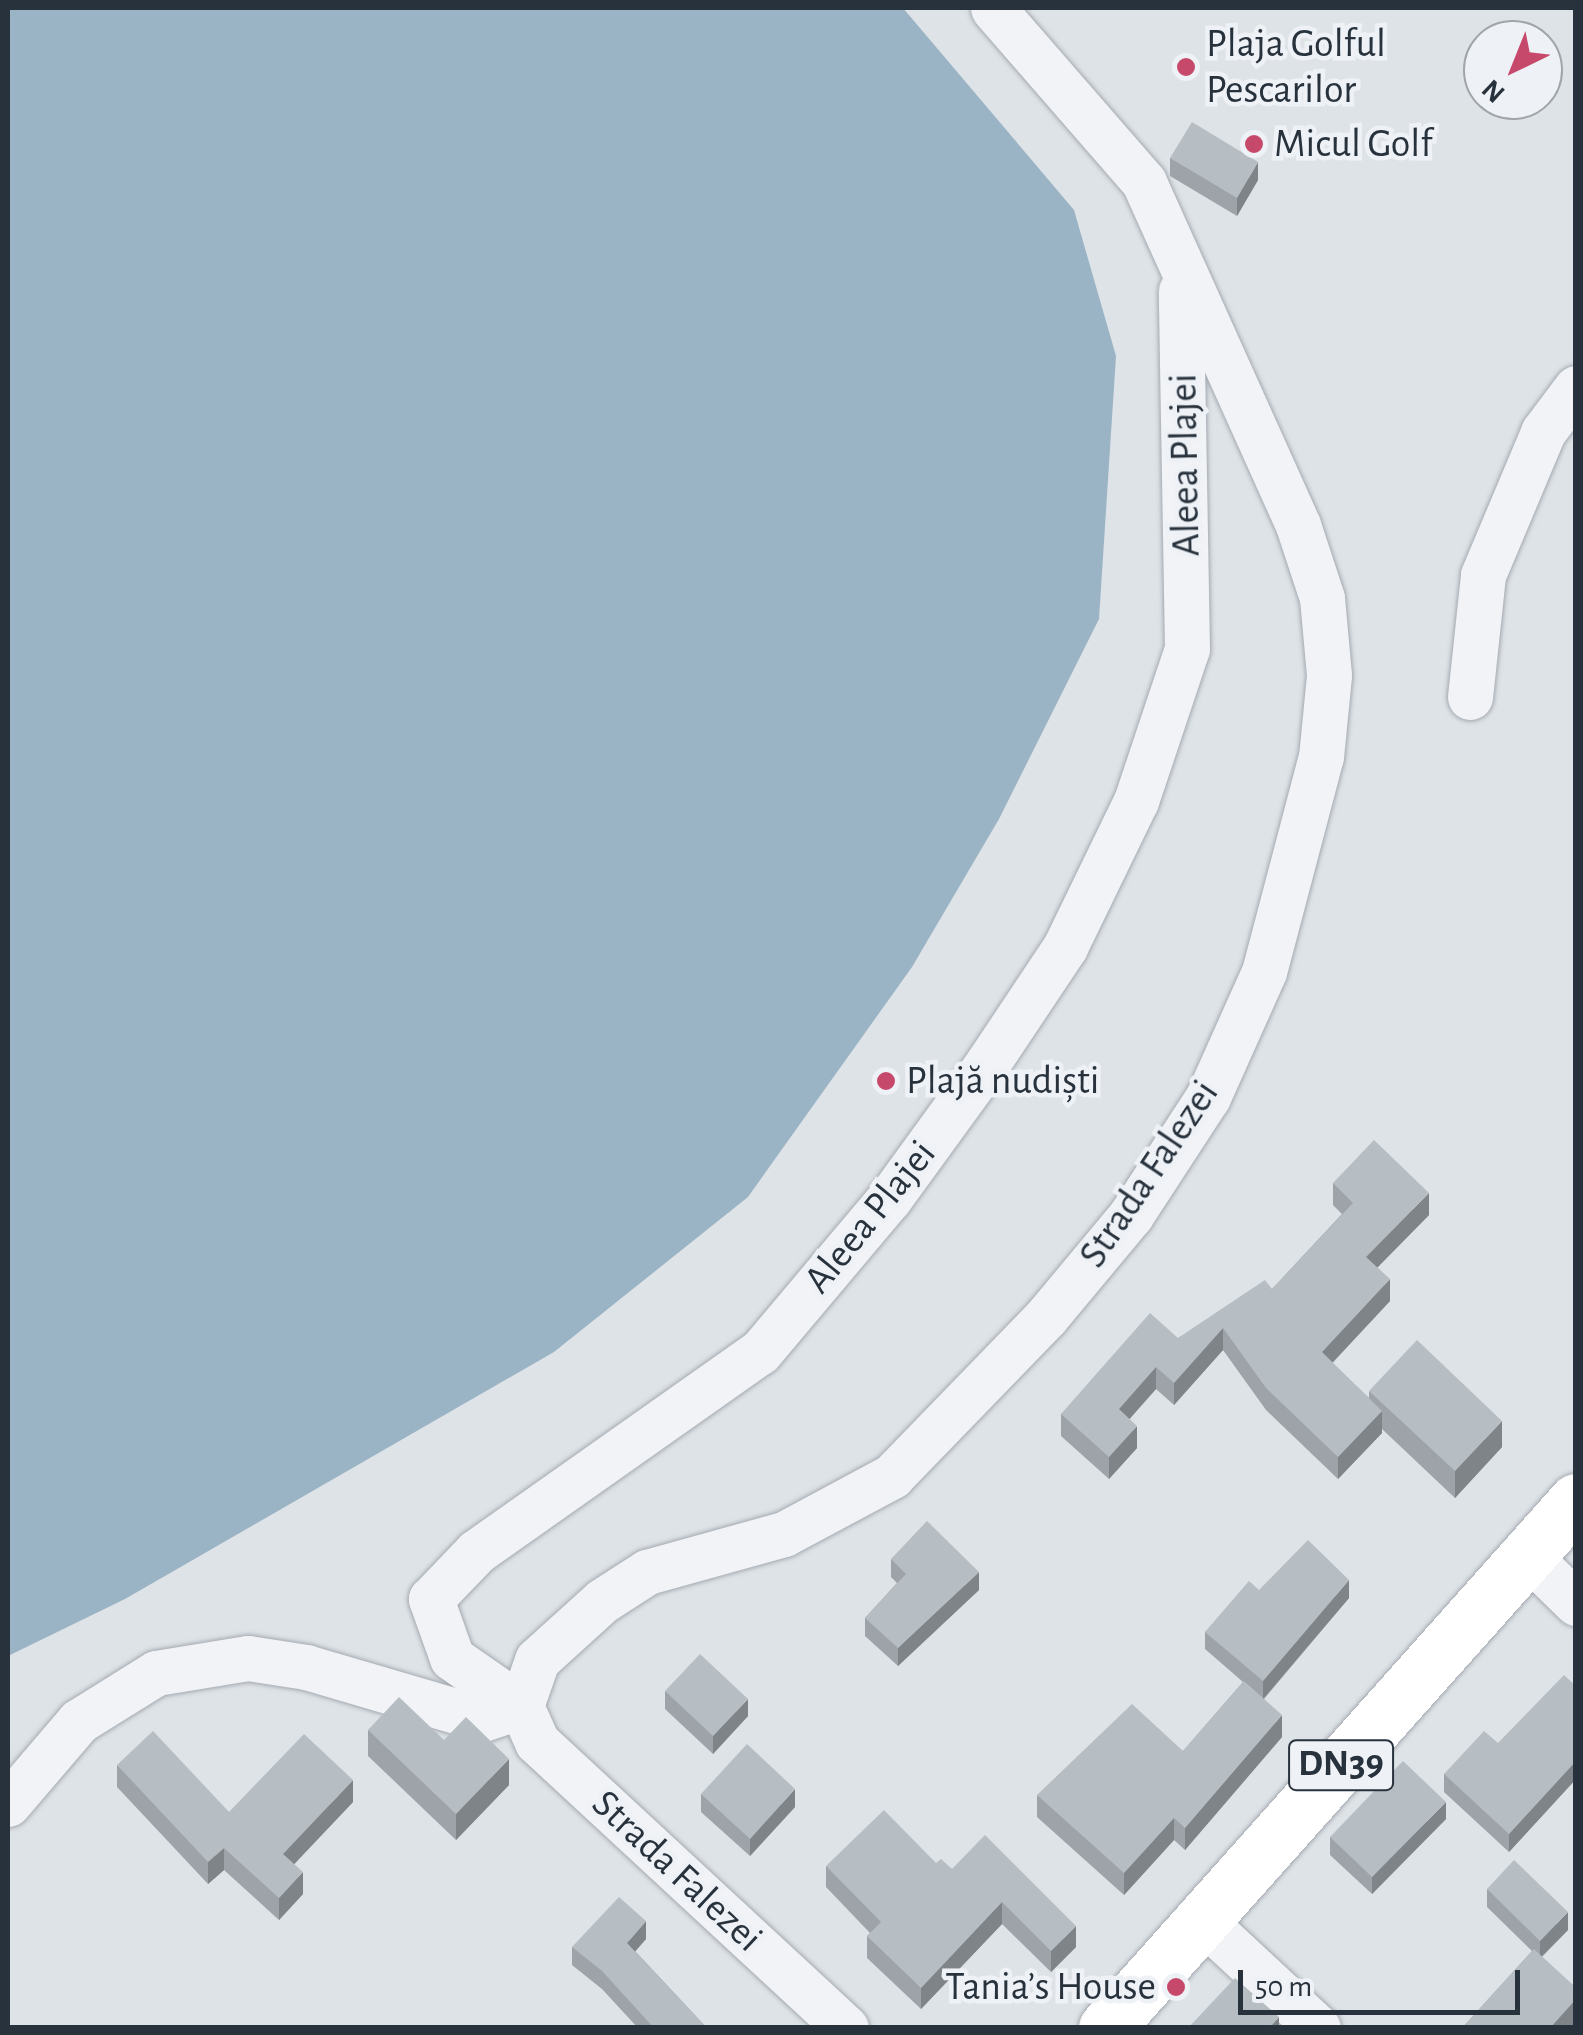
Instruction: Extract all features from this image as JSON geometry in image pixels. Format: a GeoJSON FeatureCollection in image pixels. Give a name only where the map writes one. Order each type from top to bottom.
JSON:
{"type":"FeatureCollection","features":[{"type":"Feature","properties":{"kind":"highway","name":"DN39"},"geometry":{"type":"LineString","coordinates":[[1106,2028],[1576,1501]]}},
{"type":"Feature","properties":{"kind":"street","name":"Strada Falezei"},"geometry":{"type":"LineString","coordinates":[[846,2028],[537,1742],[521,1706],[537,1660],[602,1601],[647,1572],[784,1534],[892,1476],[1046,1317],[1131,1215],[1208,1098],[1264,972],[1321,757],[1329,676],[1322,598],[1298,525],[1180,271],[1144,182],[993,8]]}},
{"type":"Feature","properties":{"kind":"street","name":"Aleea Plajei"},"geometry":{"type":"LineString","coordinates":[[521,1706],[452,1658],[431,1599],[476,1552],[760,1352],[889,1199],[987,1064],[1066,947],[1136,801],[1188,650],[1180,271]]}},
{"type":"Feature","properties":{"kind":"street"},"geometry":{"type":"LineString","coordinates":[[1470,696],[1483,576],[1543,432],[1576,388]]}},
{"type":"Feature","properties":{"kind":"street"},"geometry":{"type":"LineString","coordinates":[[1527,1555],[1576,1603]]}},
{"type":"Feature","properties":{"kind":"street"},"geometry":{"type":"LineString","coordinates":[[8,1804],[80,1721],[156,1673],[248,1658],[306,1667],[483,1719],[521,1706]]}},
{"type":"Feature","properties":{"kind":"street"},"geometry":{"type":"LineString","coordinates":[[1203,1921],[1318,2028]]}},
{"type":"Feature","properties":{"kind":"water"},"geometry":{"type":"Polygon","coordinates":[[[8,8],[903,8],[1074,210],[1116,356],[1099,619],[999,819],[912,967],[748,1197],[554,1352],[125,1599],[8,1656],[8,8]]]}},
{"type":"Feature","properties":{"kind":"building"},"geometry":{"type":"Polygon","coordinates":[[[1192,122],[1258,162],[1237,198],[1170,158],[1192,122]]]}},
{"type":"Feature","properties":{"kind":"building"},"geometry":{"type":"Polygon","coordinates":[[[1374,1140],[1429,1193],[1366,1257],[1390,1279],[1322,1352],[1382,1411],[1338,1457],[1266,1388],[1223,1328],[1174,1383],[1156,1367],[1119,1409],[1137,1426],[1109,1457],[1061,1414],[1150,1313],[1178,1338],[1265,1280],[1272,1289],[1353,1203],[1333,1183],[1374,1140]]]}},
{"type":"Feature","properties":{"kind":"building"},"geometry":{"type":"Polygon","coordinates":[[[1417,1340],[1502,1421],[1455,1471],[1369,1391],[1417,1340]]]}},
{"type":"Feature","properties":{"kind":"building"},"geometry":{"type":"Polygon","coordinates":[[[927,1521],[979,1572],[898,1648],[865,1618],[906,1574],[891,1559],[927,1521]]]}},
{"type":"Feature","properties":{"kind":"building"},"geometry":{"type":"Polygon","coordinates":[[[1308,1540],[1349,1580],[1263,1681],[1205,1632],[1249,1581],[1259,1590],[1308,1540]]]}},
{"type":"Feature","properties":{"kind":"building"},"geometry":{"type":"Polygon","coordinates":[[[700,1654],[748,1699],[713,1736],[665,1691],[700,1654]]]}},
{"type":"Feature","properties":{"kind":"building"},"geometry":{"type":"Polygon","coordinates":[[[1564,1675],[1576,1686],[1576,1761],[1509,1834],[1444,1774],[1484,1731],[1498,1743],[1564,1675]]]}},
{"type":"Feature","properties":{"kind":"building"},"geometry":{"type":"Polygon","coordinates":[[[1244,1681],[1282,1715],[1185,1828],[1174,1818],[1124,1873],[1037,1795],[1132,1704],[1183,1751],[1244,1681]]]}},
{"type":"Feature","properties":{"kind":"building"},"geometry":{"type":"Polygon","coordinates":[[[399,1697],[444,1740],[466,1717],[509,1759],[456,1814],[368,1730],[399,1697]]]}},
{"type":"Feature","properties":{"kind":"building"},"geometry":{"type":"Polygon","coordinates":[[[153,1731],[229,1812],[304,1734],[353,1780],[283,1854],[303,1872],[279,1898],[224,1848],[208,1862],[117,1765],[153,1731]]]}},
{"type":"Feature","properties":{"kind":"building"},"geometry":{"type":"Polygon","coordinates":[[[747,1744],[795,1789],[750,1839],[701,1794],[747,1744]]]}},
{"type":"Feature","properties":{"kind":"building"},"geometry":{"type":"Polygon","coordinates":[[[1403,1761],[1446,1802],[1372,1877],[1330,1837],[1403,1761]]]}},
{"type":"Feature","properties":{"kind":"building"},"geometry":{"type":"Polygon","coordinates":[[[884,1810],[936,1863],[941,1859],[952,1869],[985,1835],[1076,1926],[1051,1951],[1002,1902],[921,1988],[867,1936],[881,1922],[826,1866],[884,1810]]]}},
{"type":"Feature","properties":{"kind":"building"},"geometry":{"type":"Polygon","coordinates":[[[1514,1860],[1568,1912],[1540,1941],[1487,1889],[1514,1860]]]}},
{"type":"Feature","properties":{"kind":"building"},"geometry":{"type":"Polygon","coordinates":[[[619,1897],[646,1921],[627,1943],[707,2028],[654,2028],[602,1971],[572,1947],[619,1897]]]}},
{"type":"Feature","properties":{"kind":"building"},"geometry":{"type":"Polygon","coordinates":[[[1534,1949],[1576,1988],[1576,1999],[1550,2028],[1462,2028],[1534,1949]]]}},
{"type":"Feature","properties":{"kind":"building"},"geometry":{"type":"Polygon","coordinates":[[[1235,1978],[1279,2017],[1269,2028],[1188,2028],[1235,1978]]]}},
{"type":"Feature","properties":{"kind":"place","name":"Plaja Golful Pescarilor"},"geometry":{"type":"Point","coordinates":[1186,67]}},
{"type":"Feature","properties":{"kind":"place","name":"Micul Golf"},"geometry":{"type":"Point","coordinates":[1254,144]}},
{"type":"Feature","properties":{"kind":"place","name":"Plajă nudiști"},"geometry":{"type":"Point","coordinates":[886,1081]}},
{"type":"Feature","properties":{"kind":"place","name":"Tania’s House"},"geometry":{"type":"Point","coordinates":[1176,1987]}}]}
